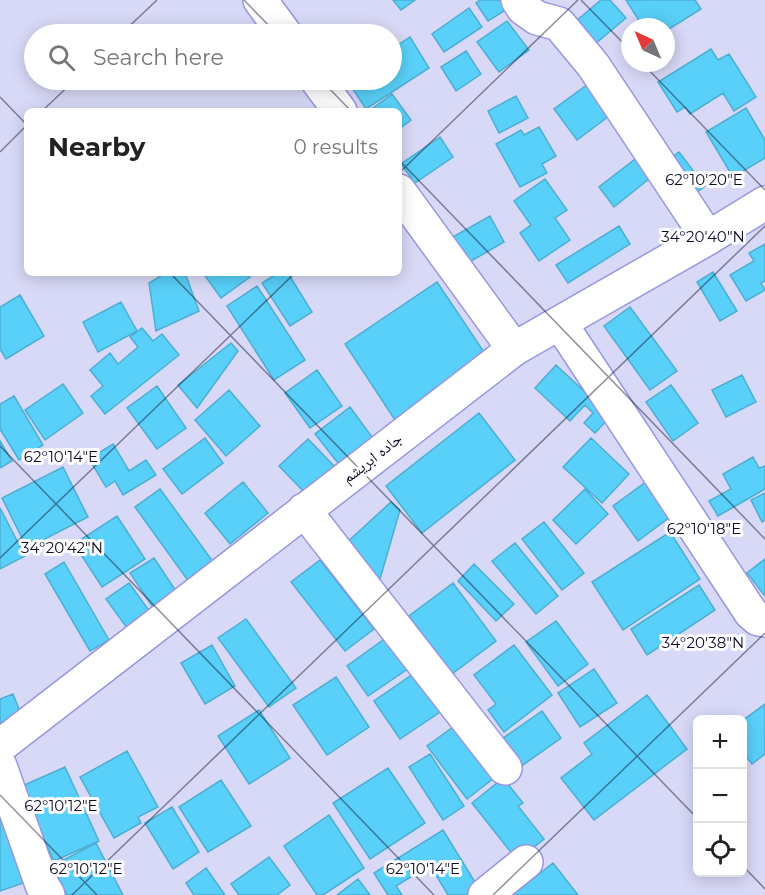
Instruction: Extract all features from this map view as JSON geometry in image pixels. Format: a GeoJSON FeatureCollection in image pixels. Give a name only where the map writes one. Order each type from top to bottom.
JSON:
{"type":"FeatureCollection","features":[{"type":"Feature","properties":{"kind":"street"},"geometry":{"type":"LineString","coordinates":[[260,0],[278,24]]}},
{"type":"Feature","properties":{"kind":"street"},"geometry":{"type":"LineString","coordinates":[[518,0],[523,8],[537,18],[559,24],[593,65],[708,238]]}},
{"type":"Feature","properties":{"kind":"street"},"geometry":{"type":"LineString","coordinates":[[324,90],[338,108]]}},
{"type":"Feature","properties":{"kind":"street"},"geometry":{"type":"LineString","coordinates":[[402,195],[514,349]]}},
{"type":"Feature","properties":{"kind":"street","name":"جاده ابریشم"},"geometry":{"type":"LineString","coordinates":[[0,746],[514,349],[765,203]]}},
{"type":"Feature","properties":{"kind":"street"},"geometry":{"type":"LineString","coordinates":[[560,323],[752,613],[758,619],[765,620]]}},
{"type":"Feature","properties":{"kind":"street"},"geometry":{"type":"LineString","coordinates":[[304,510],[505,768]]}},
{"type":"Feature","properties":{"kind":"street"},"geometry":{"type":"LineString","coordinates":[[0,766],[42,885],[48,895]]}},
{"type":"Feature","properties":{"kind":"street"},"geometry":{"type":"LineString","coordinates":[[485,895],[526,862]]}},
{"type":"Feature","properties":{"kind":"building"},"geometry":{"type":"Polygon","coordinates":[[[393,0],[415,0],[401,10],[393,0]]]}},
{"type":"Feature","properties":{"kind":"building"},"geometry":{"type":"Polygon","coordinates":[[[480,0],[515,0],[517,3],[488,21],[476,3],[480,0]]]}},
{"type":"Feature","properties":{"kind":"building"},"geometry":{"type":"Polygon","coordinates":[[[601,0],[610,0],[626,18],[621,18],[621,22],[589,49],[570,26],[601,0]]]}},
{"type":"Feature","properties":{"kind":"building"},"geometry":{"type":"Polygon","coordinates":[[[626,0],[695,0],[701,9],[675,25],[675,18],[637,18],[626,0]]]}},
{"type":"Feature","properties":{"kind":"building"},"geometry":{"type":"Polygon","coordinates":[[[469,8],[482,27],[444,52],[432,34],[469,8]]]}},
{"type":"Feature","properties":{"kind":"building"},"geometry":{"type":"Polygon","coordinates":[[[507,21],[529,50],[499,72],[477,42],[507,21]]]}},
{"type":"Feature","properties":{"kind":"building"},"geometry":{"type":"Polygon","coordinates":[[[410,37],[429,68],[402,86],[402,42],[410,37]]]}},
{"type":"Feature","properties":{"kind":"building"},"geometry":{"type":"Polygon","coordinates":[[[711,49],[718,60],[729,54],[756,97],[734,111],[723,93],[690,114],[685,107],[677,112],[658,82],[711,49]]]}},
{"type":"Feature","properties":{"kind":"building"},"geometry":{"type":"Polygon","coordinates":[[[466,51],[481,74],[456,91],[441,67],[466,51]]]}},
{"type":"Feature","properties":{"kind":"building"},"geometry":{"type":"Polygon","coordinates":[[[595,79],[617,110],[577,140],[554,109],[595,79]]]}},
{"type":"Feature","properties":{"kind":"building"},"geometry":{"type":"Polygon","coordinates":[[[354,90],[395,90],[368,108],[354,90]]]}},
{"type":"Feature","properties":{"kind":"building"},"geometry":{"type":"Polygon","coordinates":[[[392,94],[411,120],[402,127],[402,108],[373,108],[392,94]]]}},
{"type":"Feature","properties":{"kind":"building"},"geometry":{"type":"Polygon","coordinates":[[[516,96],[528,118],[499,133],[488,111],[516,96]]]}},
{"type":"Feature","properties":{"kind":"building"},"geometry":{"type":"Polygon","coordinates":[[[746,108],[765,140],[765,158],[733,177],[706,132],[746,108]]]}},
{"type":"Feature","properties":{"kind":"building"},"geometry":{"type":"Polygon","coordinates":[[[539,127],[556,156],[542,164],[547,173],[520,187],[496,144],[521,130],[524,135],[539,127]]]}},
{"type":"Feature","properties":{"kind":"building"},"geometry":{"type":"Polygon","coordinates":[[[440,137],[453,157],[415,183],[402,163],[440,137]]]}},
{"type":"Feature","properties":{"kind":"building"},"geometry":{"type":"Polygon","coordinates":[[[679,152],[705,186],[689,198],[663,164],[679,152]]]}},
{"type":"Feature","properties":{"kind":"building"},"geometry":{"type":"Polygon","coordinates":[[[639,156],[654,175],[614,207],[599,187],[639,156]]]}},
{"type":"Feature","properties":{"kind":"building"},"geometry":{"type":"Polygon","coordinates":[[[545,179],[567,210],[555,218],[570,240],[539,261],[520,233],[531,225],[514,201],[545,179]]]}},
{"type":"Feature","properties":{"kind":"building"},"geometry":{"type":"Polygon","coordinates":[[[490,216],[504,242],[466,264],[451,238],[490,216]]]}},
{"type":"Feature","properties":{"kind":"building"},"geometry":{"type":"Polygon","coordinates":[[[619,226],[630,244],[568,283],[556,265],[619,226]]]}},
{"type":"Feature","properties":{"kind":"building"},"geometry":{"type":"Polygon","coordinates":[[[765,244],[765,281],[761,283],[765,290],[746,301],[730,275],[754,261],[749,253],[765,244]]]}},
{"type":"Feature","properties":{"kind":"building"},"geometry":{"type":"Polygon","coordinates":[[[713,272],[737,311],[720,321],[697,282],[713,272]]]}},
{"type":"Feature","properties":{"kind":"building"},"geometry":{"type":"Polygon","coordinates":[[[161,276],[186,276],[199,311],[156,331],[149,283],[161,276]]]}},
{"type":"Feature","properties":{"kind":"building"},"geometry":{"type":"Polygon","coordinates":[[[205,276],[250,276],[250,277],[221,298],[205,276]]]}},
{"type":"Feature","properties":{"kind":"building"},"geometry":{"type":"Polygon","coordinates":[[[273,276],[290,276],[312,312],[290,326],[262,283],[273,276]]]}},
{"type":"Feature","properties":{"kind":"building"},"geometry":{"type":"Polygon","coordinates":[[[437,282],[488,358],[395,420],[345,344],[437,282]]]}},
{"type":"Feature","properties":{"kind":"building"},"geometry":{"type":"Polygon","coordinates":[[[257,286],[305,360],[274,380],[227,306],[257,286]]]}},
{"type":"Feature","properties":{"kind":"building"},"geometry":{"type":"Polygon","coordinates":[[[20,295],[44,336],[6,359],[0,349],[0,307],[20,295]]]}},
{"type":"Feature","properties":{"kind":"building"},"geometry":{"type":"Polygon","coordinates":[[[121,302],[137,331],[98,352],[83,322],[121,302]]]}},
{"type":"Feature","properties":{"kind":"building"},"geometry":{"type":"Polygon","coordinates":[[[630,307],[677,371],[650,390],[604,326],[630,307]]]}},
{"type":"Feature","properties":{"kind":"building"},"geometry":{"type":"Polygon","coordinates":[[[142,328],[153,341],[162,334],[179,355],[105,414],[91,396],[103,386],[90,370],[110,353],[118,364],[138,347],[130,337],[142,328]]]}},
{"type":"Feature","properties":{"kind":"building"},"geometry":{"type":"Polygon","coordinates":[[[231,343],[238,351],[197,408],[178,385],[231,343]]]}},
{"type":"Feature","properties":{"kind":"building"},"geometry":{"type":"Polygon","coordinates":[[[556,365],[611,416],[595,433],[584,423],[593,413],[585,405],[570,421],[535,388],[556,365]]]}},
{"type":"Feature","properties":{"kind":"building"},"geometry":{"type":"Polygon","coordinates":[[[317,370],[342,406],[310,428],[285,393],[317,370]]]}},
{"type":"Feature","properties":{"kind":"building"},"geometry":{"type":"Polygon","coordinates":[[[742,375],[756,402],[726,417],[712,390],[742,375]]]}},
{"type":"Feature","properties":{"kind":"building"},"geometry":{"type":"Polygon","coordinates":[[[63,384],[83,413],[45,440],[25,410],[63,384]]]}},
{"type":"Feature","properties":{"kind":"building"},"geometry":{"type":"Polygon","coordinates":[[[671,385],[698,423],[673,441],[646,402],[671,385]]]}},
{"type":"Feature","properties":{"kind":"building"},"geometry":{"type":"Polygon","coordinates":[[[157,386],[186,428],[157,449],[127,408],[157,386]]]}},
{"type":"Feature","properties":{"kind":"building"},"geometry":{"type":"Polygon","coordinates":[[[229,390],[260,426],[226,456],[195,420],[229,390]]]}},
{"type":"Feature","properties":{"kind":"building"},"geometry":{"type":"Polygon","coordinates":[[[14,396],[43,445],[19,460],[0,429],[0,404],[14,396]]]}},
{"type":"Feature","properties":{"kind":"building"},"geometry":{"type":"Polygon","coordinates":[[[350,407],[375,441],[341,467],[315,434],[350,407]]]}},
{"type":"Feature","properties":{"kind":"building"},"geometry":{"type":"Polygon","coordinates":[[[479,413],[515,460],[422,533],[386,486],[479,413]]]}},
{"type":"Feature","properties":{"kind":"building"},"geometry":{"type":"Polygon","coordinates":[[[205,438],[223,463],[182,494],[163,469],[205,438]]]}},
{"type":"Feature","properties":{"kind":"building"},"geometry":{"type":"Polygon","coordinates":[[[591,438],[629,474],[602,503],[563,467],[591,438]]]}},
{"type":"Feature","properties":{"kind":"building"},"geometry":{"type":"Polygon","coordinates":[[[308,439],[336,468],[307,495],[279,466],[308,439]]]}},
{"type":"Feature","properties":{"kind":"building"},"geometry":{"type":"Polygon","coordinates":[[[0,441],[12,461],[0,468],[0,441]]]}},
{"type":"Feature","properties":{"kind":"building"},"geometry":{"type":"Polygon","coordinates":[[[113,444],[129,471],[146,460],[156,475],[123,495],[115,481],[106,487],[89,459],[113,444]]]}},
{"type":"Feature","properties":{"kind":"building"},"geometry":{"type":"Polygon","coordinates":[[[753,457],[759,468],[765,466],[765,489],[718,516],[709,501],[731,489],[723,474],[753,457]]]}},
{"type":"Feature","properties":{"kind":"building"},"geometry":{"type":"Polygon","coordinates":[[[63,467],[88,517],[27,548],[2,498],[63,467]]]}},
{"type":"Feature","properties":{"kind":"building"},"geometry":{"type":"Polygon","coordinates":[[[654,476],[679,510],[638,541],[613,506],[654,476]]]}},
{"type":"Feature","properties":{"kind":"building"},"geometry":{"type":"Polygon","coordinates":[[[243,482],[268,513],[230,544],[205,513],[243,482]]]}},
{"type":"Feature","properties":{"kind":"building"},"geometry":{"type":"Polygon","coordinates":[[[160,489],[214,563],[189,582],[135,507],[160,489]]]}},
{"type":"Feature","properties":{"kind":"building"},"geometry":{"type":"Polygon","coordinates":[[[585,489],[608,514],[576,544],[553,520],[585,489]]]}},
{"type":"Feature","properties":{"kind":"building"},"geometry":{"type":"Polygon","coordinates":[[[765,493],[765,520],[762,522],[751,500],[765,493]]]}},
{"type":"Feature","properties":{"kind":"building"},"geometry":{"type":"Polygon","coordinates":[[[391,502],[400,510],[378,586],[343,546],[391,502]]]}},
{"type":"Feature","properties":{"kind":"building"},"geometry":{"type":"Polygon","coordinates":[[[0,508],[25,556],[0,569],[0,508]]]}},
{"type":"Feature","properties":{"kind":"building"},"geometry":{"type":"Polygon","coordinates":[[[117,516],[145,559],[102,587],[74,544],[117,516]]]}},
{"type":"Feature","properties":{"kind":"building"},"geometry":{"type":"Polygon","coordinates":[[[544,522],[584,573],[562,590],[522,539],[544,522]]]}},
{"type":"Feature","properties":{"kind":"building"},"geometry":{"type":"Polygon","coordinates":[[[670,532],[700,579],[623,630],[592,582],[670,532]]]}},
{"type":"Feature","properties":{"kind":"building"},"geometry":{"type":"Polygon","coordinates":[[[515,543],[558,596],[536,614],[492,561],[515,543]]]}},
{"type":"Feature","properties":{"kind":"building"},"geometry":{"type":"Polygon","coordinates":[[[154,558],[180,597],[156,612],[130,573],[154,558]]]}},
{"type":"Feature","properties":{"kind":"building"},"geometry":{"type":"Polygon","coordinates":[[[765,559],[765,596],[747,573],[765,559]]]}},
{"type":"Feature","properties":{"kind":"building"},"geometry":{"type":"Polygon","coordinates":[[[320,560],[374,629],[345,651],[291,582],[320,560]]]}},
{"type":"Feature","properties":{"kind":"building"},"geometry":{"type":"Polygon","coordinates":[[[64,562],[109,640],[90,651],[45,574],[64,562]]]}},
{"type":"Feature","properties":{"kind":"building"},"geometry":{"type":"Polygon","coordinates":[[[474,564],[514,604],[496,621],[458,581],[474,564]]]}},
{"type":"Feature","properties":{"kind":"building"},"geometry":{"type":"Polygon","coordinates":[[[129,583],[153,616],[130,632],[106,599],[129,583]]]}},
{"type":"Feature","properties":{"kind":"building"},"geometry":{"type":"Polygon","coordinates":[[[453,583],[496,641],[452,674],[409,616],[453,583]]]}},
{"type":"Feature","properties":{"kind":"building"},"geometry":{"type":"Polygon","coordinates":[[[699,585],[715,610],[647,655],[631,629],[699,585]]]}},
{"type":"Feature","properties":{"kind":"building"},"geometry":{"type":"Polygon","coordinates":[[[246,619],[296,688],[269,707],[218,638],[246,619]]]}},
{"type":"Feature","properties":{"kind":"building"},"geometry":{"type":"Polygon","coordinates":[[[556,621],[588,664],[558,686],[526,642],[556,621]]]}},
{"type":"Feature","properties":{"kind":"building"},"geometry":{"type":"Polygon","coordinates":[[[390,635],[412,666],[368,696],[347,666],[390,635]]]}},
{"type":"Feature","properties":{"kind":"building"},"geometry":{"type":"Polygon","coordinates":[[[212,645],[235,686],[205,704],[181,663],[212,645]]]}},
{"type":"Feature","properties":{"kind":"building"},"geometry":{"type":"Polygon","coordinates":[[[514,645],[552,695],[504,732],[488,710],[496,704],[474,675],[514,645]]]}},
{"type":"Feature","properties":{"kind":"building"},"geometry":{"type":"Polygon","coordinates":[[[423,667],[449,706],[400,739],[374,701],[423,667]]]}},
{"type":"Feature","properties":{"kind":"building"},"geometry":{"type":"Polygon","coordinates":[[[594,669],[617,703],[580,727],[558,693],[594,669]]]}},
{"type":"Feature","properties":{"kind":"building"},"geometry":{"type":"Polygon","coordinates":[[[336,677],[369,727],[327,755],[293,705],[336,677]]]}},
{"type":"Feature","properties":{"kind":"building"},"geometry":{"type":"Polygon","coordinates":[[[13,694],[21,714],[0,723],[0,699],[13,694]]]}},
{"type":"Feature","properties":{"kind":"building"},"geometry":{"type":"Polygon","coordinates":[[[647,695],[687,749],[594,820],[561,778],[592,754],[584,743],[647,695]]]}},
{"type":"Feature","properties":{"kind":"building"},"geometry":{"type":"Polygon","coordinates":[[[765,704],[765,754],[752,764],[747,758],[747,717],[765,704]]]}},
{"type":"Feature","properties":{"kind":"building"},"geometry":{"type":"Polygon","coordinates":[[[259,710],[290,758],[249,784],[218,736],[259,710]]]}},
{"type":"Feature","properties":{"kind":"building"},"geometry":{"type":"Polygon","coordinates":[[[542,711],[561,738],[516,770],[496,743],[542,711]]]}},
{"type":"Feature","properties":{"kind":"building"},"geometry":{"type":"Polygon","coordinates":[[[460,722],[499,774],[467,799],[427,746],[460,722]]]}},
{"type":"Feature","properties":{"kind":"building"},"geometry":{"type":"Polygon","coordinates":[[[127,751],[158,807],[138,817],[141,823],[114,838],[80,777],[127,751]]]}},
{"type":"Feature","properties":{"kind":"building"},"geometry":{"type":"Polygon","coordinates":[[[430,754],[464,806],[443,820],[409,767],[430,754]]]}},
{"type":"Feature","properties":{"kind":"building"},"geometry":{"type":"Polygon","coordinates":[[[65,767],[99,841],[54,861],[20,787],[65,767]]]}},
{"type":"Feature","properties":{"kind":"building"},"geometry":{"type":"Polygon","coordinates":[[[388,768],[425,823],[370,859],[333,803],[388,768]]]}},
{"type":"Feature","properties":{"kind":"building"},"geometry":{"type":"Polygon","coordinates":[[[503,778],[523,803],[518,806],[544,839],[517,860],[472,803],[503,778]]]}},
{"type":"Feature","properties":{"kind":"building"},"geometry":{"type":"Polygon","coordinates":[[[221,780],[251,826],[208,852],[179,807],[221,780]]]}},
{"type":"Feature","properties":{"kind":"building"},"geometry":{"type":"Polygon","coordinates":[[[0,788],[32,880],[0,891],[0,788]]]}},
{"type":"Feature","properties":{"kind":"building"},"geometry":{"type":"Polygon","coordinates":[[[172,807],[199,852],[173,869],[145,823],[172,807]]]}},
{"type":"Feature","properties":{"kind":"building"},"geometry":{"type":"Polygon","coordinates":[[[329,815],[364,868],[323,895],[317,895],[284,846],[329,815]]]}},
{"type":"Feature","properties":{"kind":"building"},"geometry":{"type":"Polygon","coordinates":[[[443,830],[481,892],[475,895],[448,895],[430,865],[396,886],[402,895],[388,895],[374,873],[443,830]]]}},
{"type":"Feature","properties":{"kind":"building"},"geometry":{"type":"Polygon","coordinates":[[[96,843],[123,895],[67,895],[52,866],[96,843]]]}},
{"type":"Feature","properties":{"kind":"building"},"geometry":{"type":"Polygon","coordinates":[[[269,857],[290,885],[277,895],[239,895],[231,884],[269,857]]]}},
{"type":"Feature","properties":{"kind":"building"},"geometry":{"type":"Polygon","coordinates":[[[553,863],[578,895],[512,895],[553,863]]]}},
{"type":"Feature","properties":{"kind":"building"},"geometry":{"type":"Polygon","coordinates":[[[206,868],[225,895],[194,895],[186,883],[206,868]]]}},
{"type":"Feature","properties":{"kind":"building"},"geometry":{"type":"Polygon","coordinates":[[[358,879],[370,895],[337,895],[358,879]]]}}]}
